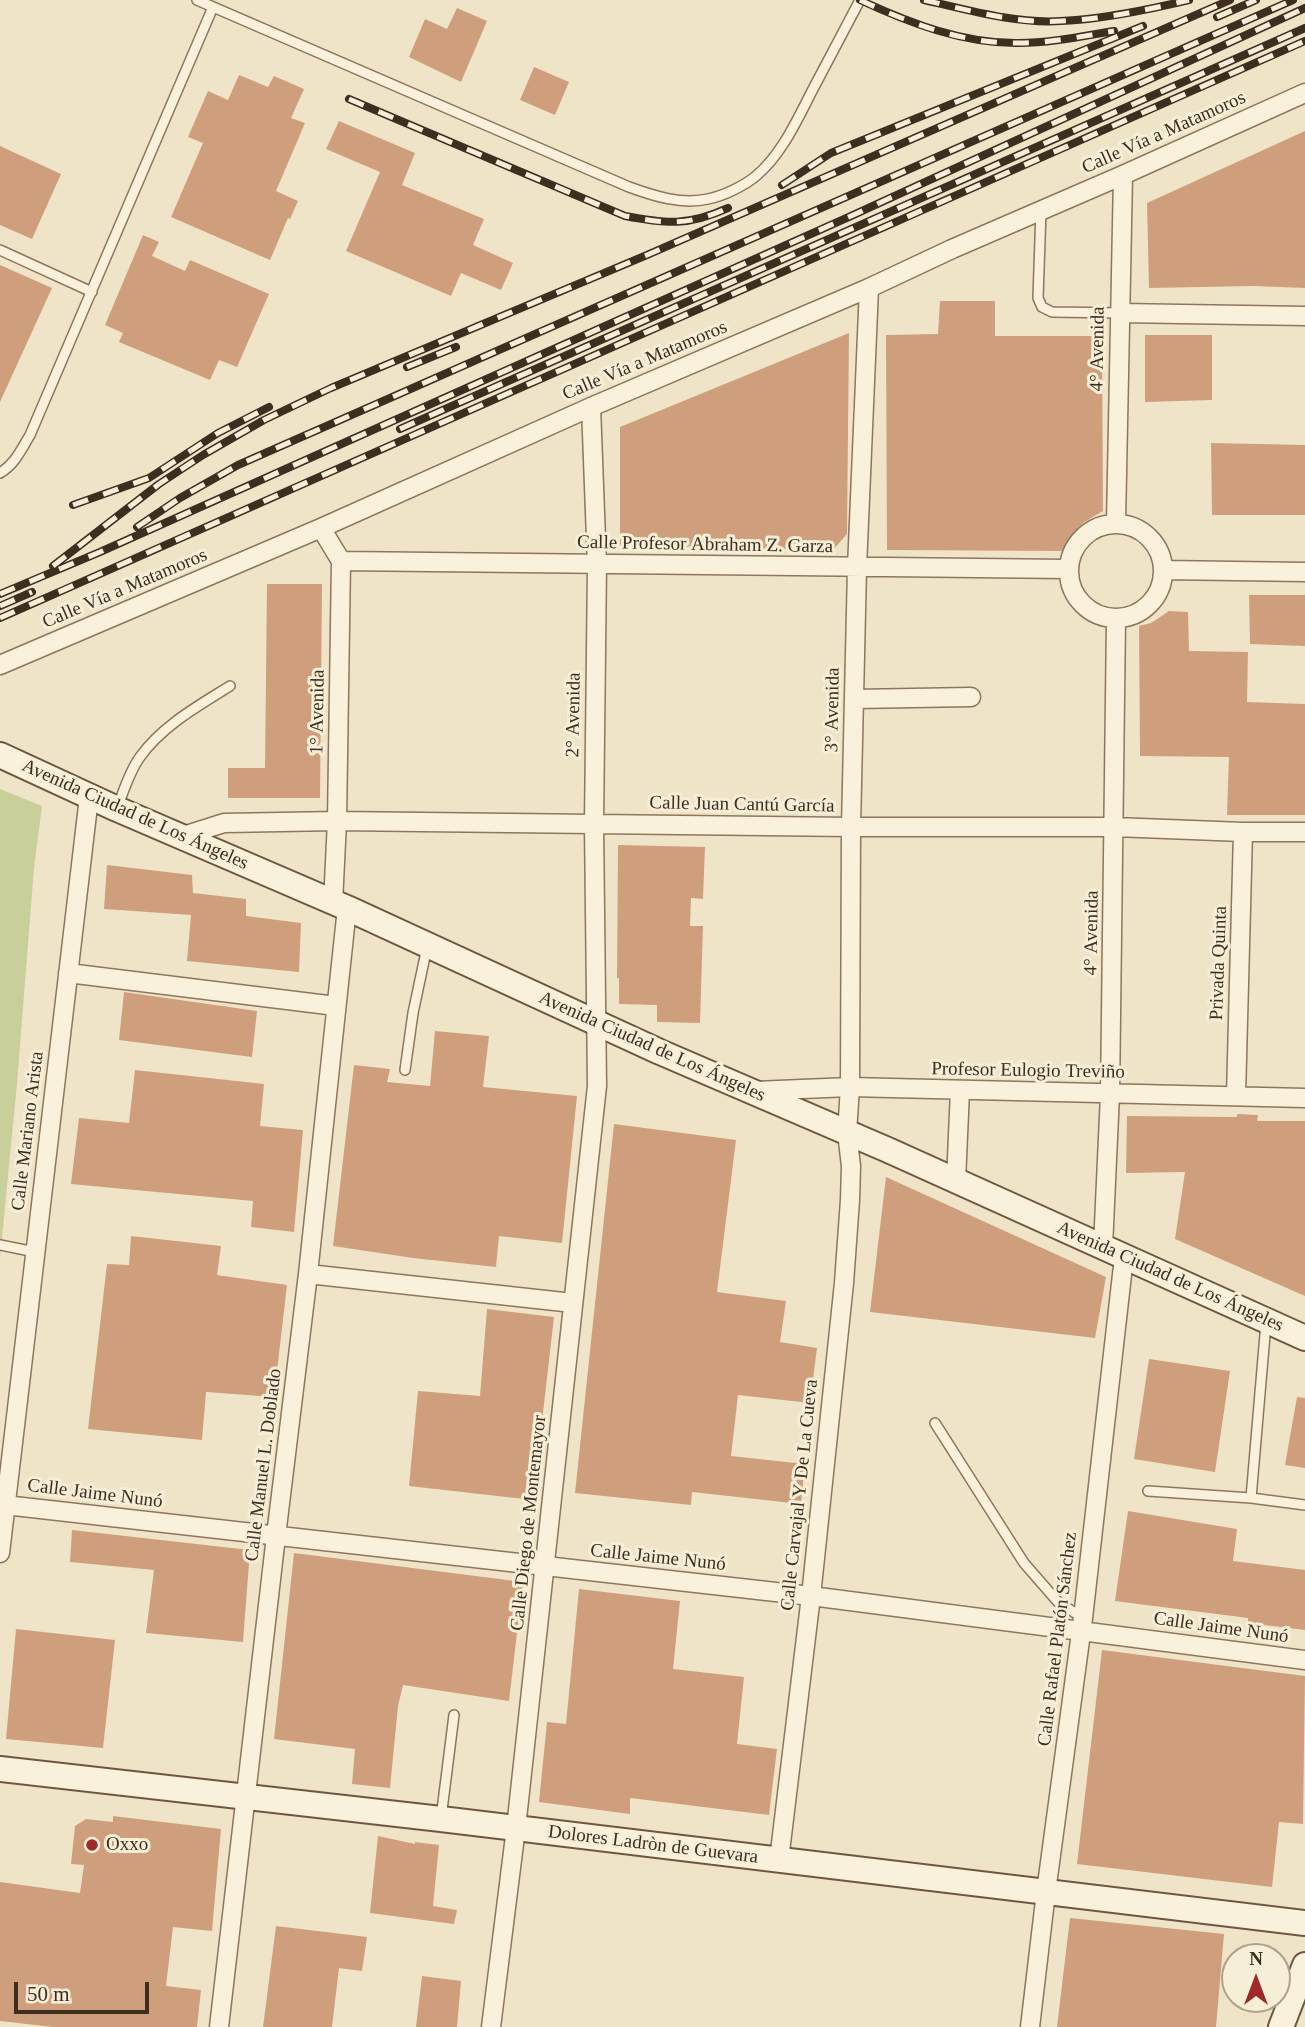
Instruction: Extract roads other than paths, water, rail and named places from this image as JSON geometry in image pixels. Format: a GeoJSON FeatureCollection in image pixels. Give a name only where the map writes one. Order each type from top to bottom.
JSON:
{"type":"FeatureCollection","features":[{"type":"Feature","properties":{"kind":"street","name":"Calle Vía a Matamoros"},"geometry":{"type":"LineString","coordinates":[[0,666],[869,288],[1305,93]]}},
{"type":"Feature","properties":{"kind":"street","name":"4° Avenida"},"geometry":{"type":"LineString","coordinates":[[1116,523],[1123,175]]}},
{"type":"Feature","properties":{"kind":"street","name":"3° Avenida"},"geometry":{"type":"LineString","coordinates":[[847,1133],[850,1087],[851,827],[857,568],[869,288]]}},
{"type":"Feature","properties":{"kind":"street"},"geometry":{"type":"LineString","coordinates":[[1120,313],[1305,316]]}},
{"type":"Feature","properties":{"kind":"street","name":"2° Avenida"},"geometry":{"type":"LineString","coordinates":[[591,407],[597,565],[594,824],[596,1023]]}},
{"type":"Feature","properties":{"kind":"street"},"geometry":{"type":"LineString","coordinates":[[1116,523],[1142,531],[1154,541],[1164,570],[1155,598],[1144,609],[1131,616],[1116,619],[1094,613],[1076,598],[1068,569],[1072,552],[1081,538],[1095,527],[1116,523]]}},
{"type":"Feature","properties":{"kind":"street"},"geometry":{"type":"LineString","coordinates":[[321,528],[341,561]]}},
{"type":"Feature","properties":{"kind":"street","name":"Calle Profesor Abraham Z. Garza"},"geometry":{"type":"LineString","coordinates":[[341,561],[1068,569]]}},
{"type":"Feature","properties":{"kind":"street","name":"1° Avenida"},"geometry":{"type":"LineString","coordinates":[[340,906],[337,821],[341,561]]}},
{"type":"Feature","properties":{"kind":"street"},"geometry":{"type":"LineString","coordinates":[[1164,570],[1305,572]]}},
{"type":"Feature","properties":{"kind":"street","name":"4° Avenida"},"geometry":{"type":"LineString","coordinates":[[1114,1252],[1110,1094],[1116,619]]}},
{"type":"Feature","properties":{"kind":"street"},"geometry":{"type":"LineString","coordinates":[[855,699],[971,697]]}},
{"type":"Feature","properties":{"kind":"street","name":"Avenida Ciudad de Los Ángeles"},"geometry":{"type":"LineString","coordinates":[[0,755],[1305,1338]]}},
{"type":"Feature","properties":{"kind":"street","name":"Calle Mariano Arista"},"geometry":{"type":"LineString","coordinates":[[0,1553],[89,797]]}},
{"type":"Feature","properties":{"kind":"street","name":"Calle Juan Cantú García"},"geometry":{"type":"LineString","coordinates":[[180,837],[224,823],[337,821],[1115,827],[1305,832]]}},
{"type":"Feature","properties":{"kind":"street","name":"Privada Quinta"},"geometry":{"type":"LineString","coordinates":[[1236,1096],[1243,832]]}},
{"type":"Feature","properties":{"kind":"street","name":"Calle Manuel L. Doblado"},"geometry":{"type":"LineString","coordinates":[[219,2027],[308,1275],[336,1006],[340,906]]}},
{"type":"Feature","properties":{"kind":"street"},"geometry":{"type":"LineString","coordinates":[[68,973],[336,1006]]}},
{"type":"Feature","properties":{"kind":"street","name":"Calle Diego de Montemayor"},"geometry":{"type":"LineString","coordinates":[[491,2027],[546,1567],[597,1086],[596,1023]]}},
{"type":"Feature","properties":{"kind":"street","name":"Profesor Eulogio Treviño"},"geometry":{"type":"LineString","coordinates":[[751,1091],[850,1087],[1305,1098]]}},
{"type":"Feature","properties":{"kind":"street"},"geometry":{"type":"LineString","coordinates":[[956,1181],[960,1090]]}},
{"type":"Feature","properties":{"kind":"street","name":"Calle Carvajal Y De La Cueva"},"geometry":{"type":"LineString","coordinates":[[779,1860],[811,1596],[848,1227],[851,1166],[847,1133]]}},
{"type":"Feature","properties":{"kind":"street","name":"Calle Rafael Platón Sánchez"},"geometry":{"type":"LineString","coordinates":[[1030,2027],[1083,1624],[1114,1252]]}},
{"type":"Feature","properties":{"kind":"street"},"geometry":{"type":"LineString","coordinates":[[308,1275],[573,1303]]}},
{"type":"Feature","properties":{"kind":"street","name":"Calle Jaime Nunó"},"geometry":{"type":"LineString","coordinates":[[5,1504],[546,1567],[1083,1624],[1305,1660]]}},
{"type":"Feature","properties":{"kind":"street","name":"Dolores Ladròn de Guevara"},"geometry":{"type":"LineString","coordinates":[[0,1769],[1305,1923]]}},
{"type":"Feature","properties":{"kind":"street"},"geometry":{"type":"LineString","coordinates":[[1281,2027],[1305,1965]]}},
{"type":"Feature","properties":{"kind":"lane"},"geometry":{"type":"LineString","coordinates":[[197,0],[629,187],[656,197],[681,201],[709,200],[734,189],[755,178],[774,158],[860,0]]}},
{"type":"Feature","properties":{"kind":"lane"},"geometry":{"type":"LineString","coordinates":[[0,473],[9,467],[30,435],[213,7]]}},
{"type":"Feature","properties":{"kind":"lane"},"geometry":{"type":"LineString","coordinates":[[1041,210],[1038,298],[1042,307],[1052,312],[1120,313]]}},
{"type":"Feature","properties":{"kind":"lane"},"geometry":{"type":"LineString","coordinates":[[0,250],[92,292]]}},
{"type":"Feature","properties":{"kind":"lane"},"geometry":{"type":"LineString","coordinates":[[117,809],[129,777],[156,738],[190,711],[230,686]]}},
{"type":"Feature","properties":{"kind":"lane"},"geometry":{"type":"LineString","coordinates":[[405,1069],[413,1013],[428,945]]}},
{"type":"Feature","properties":{"kind":"lane"},"geometry":{"type":"LineString","coordinates":[[0,1245],[35,1252]]}},
{"type":"Feature","properties":{"kind":"lane"},"geometry":{"type":"LineString","coordinates":[[1251,1498],[1263,1382],[1266,1321]]}},
{"type":"Feature","properties":{"kind":"lane"},"geometry":{"type":"LineString","coordinates":[[935,1423],[1024,1563],[1083,1624]]}},
{"type":"Feature","properties":{"kind":"lane"},"geometry":{"type":"LineString","coordinates":[[1149,1491],[1251,1498],[1305,1505]]}},
{"type":"Feature","properties":{"kind":"lane"},"geometry":{"type":"LineString","coordinates":[[441,1819],[454,1716]]}},
{"type":"Feature","properties":{"kind":"railway"},"geometry":{"type":"LineString","coordinates":[[860,0],[937,31],[978,40],[1031,43],[1114,31]]}},
{"type":"Feature","properties":{"kind":"railway"},"geometry":{"type":"LineString","coordinates":[[924,0],[992,15],[1044,21],[1109,16],[1189,0]]}},
{"type":"Feature","properties":{"kind":"railway"},"geometry":{"type":"LineString","coordinates":[[53,566],[159,484],[264,420],[331,388],[647,255],[1230,0]]}},
{"type":"Feature","properties":{"kind":"railway"},"geometry":{"type":"LineString","coordinates":[[1217,17],[1256,0]]}},
{"type":"Feature","properties":{"kind":"railway"},"geometry":{"type":"LineString","coordinates":[[137,527],[180,498],[238,465],[1293,0]]}},
{"type":"Feature","properties":{"kind":"railway"},"geometry":{"type":"LineString","coordinates":[[0,594],[100,552],[851,216],[1305,8]]}},
{"type":"Feature","properties":{"kind":"railway"},"geometry":{"type":"LineString","coordinates":[[782,185],[831,153],[1143,26]]}},
{"type":"Feature","properties":{"kind":"railway"},"geometry":{"type":"LineString","coordinates":[[400,429],[1305,28]]}},
{"type":"Feature","properties":{"kind":"railway"},"geometry":{"type":"LineString","coordinates":[[0,618],[1305,41]]}},
{"type":"Feature","properties":{"kind":"railway"},"geometry":{"type":"LineString","coordinates":[[349,99],[625,216],[677,222],[701,218],[728,208]]}},
{"type":"Feature","properties":{"kind":"railway"},"geometry":{"type":"LineString","coordinates":[[407,367],[456,347]]}},
{"type":"Feature","properties":{"kind":"railway"},"geometry":{"type":"LineString","coordinates":[[73,505],[149,478],[218,433],[269,407]]}},
{"type":"Feature","properties":{"kind":"railway"},"geometry":{"type":"LineString","coordinates":[[0,606],[32,592]]}},
{"type":"Feature","properties":{"kind":"place","name":"Oxxo"},"geometry":{"type":"Point","coordinates":[92,1845]}}]}
